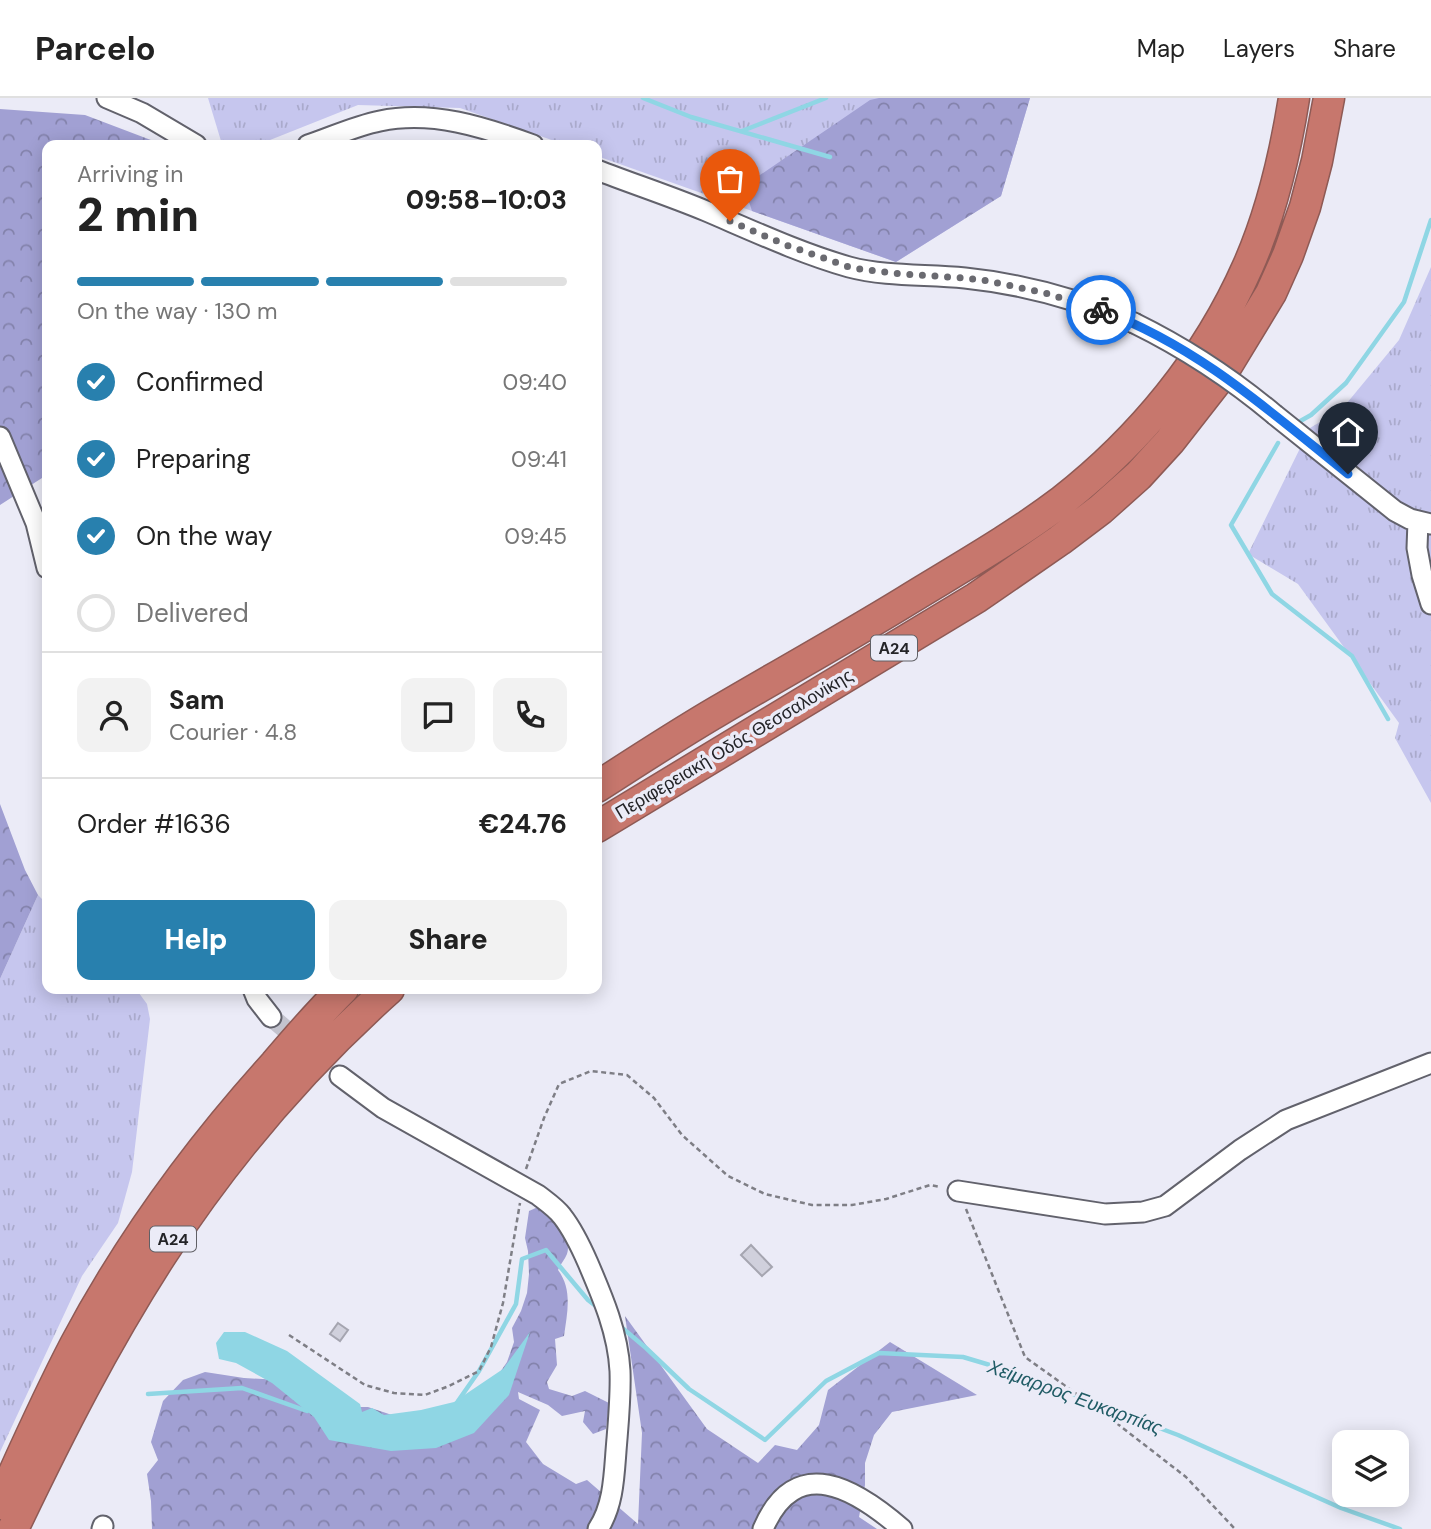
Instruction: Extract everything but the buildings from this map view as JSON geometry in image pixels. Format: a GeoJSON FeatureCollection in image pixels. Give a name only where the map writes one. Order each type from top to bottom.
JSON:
{"type":"FeatureCollection","features":[{"type":"Feature","properties":{"kind":"highway","name":"Περιφερειακή Οδός Θεσσαλονίκης"},"geometry":{"type":"LineString","coordinates":[[602,784],[677,736],[874,621],[1026,526],[1070,494],[1125,444],[1192,366],[1215,329],[1247,267],[1267,215],[1294,98]]}},
{"type":"Feature","properties":{"kind":"highway","name":"Περιφερειακή Οδός Θεσσαλονίκης"},"geometry":{"type":"LineString","coordinates":[[602,824],[976,598],[1060,540],[1138,476],[1170,442],[1220,377],[1271,293],[1305,207],[1329,98]]}},
{"type":"Feature","properties":{"kind":"highway","name":"Α24"},"geometry":{"type":"LineString","coordinates":[[0,1504],[47,1399],[76,1343],[133,1248],[162,1205],[244,1098],[338,994]]}},
{"type":"Feature","properties":{"kind":"highway","name":"Α24"},"geometry":{"type":"LineString","coordinates":[[13,1529],[48,1456],[107,1346],[184,1221],[237,1151],[286,1093],[346,1029],[384,994]]}},
{"type":"Feature","properties":{"kind":"street"},"geometry":{"type":"LineString","coordinates":[[107,98],[142,113],[187,140]]}},
{"type":"Feature","properties":{"kind":"street"},"geometry":{"type":"LineString","coordinates":[[322,140],[372,123],[415,117],[466,124],[519,140]]}},
{"type":"Feature","properties":{"kind":"street"},"geometry":{"type":"LineString","coordinates":[[602,172],[704,210],[786,245],[852,268],[965,278],[1016,286],[1084,304],[1134,323],[1195,356],[1230,380],[1388,506],[1403,516],[1424,523],[1417,548],[1431,604]]}},
{"type":"Feature","properties":{"kind":"street"},"geometry":{"type":"LineString","coordinates":[[0,437],[36,523],[42,548]]}},
{"type":"Feature","properties":{"kind":"street"},"geometry":{"type":"LineString","coordinates":[[255,994],[271,1017]]}},
{"type":"Feature","properties":{"kind":"street"},"geometry":{"type":"LineString","coordinates":[[958,1191],[1105,1214],[1143,1212],[1165,1206],[1240,1150],[1286,1120],[1431,1063]]}},
{"type":"Feature","properties":{"kind":"street"},"geometry":{"type":"LineString","coordinates":[[340,1076],[383,1108],[545,1201],[563,1217],[578,1241],[607,1310],[616,1340],[620,1370],[609,1507],[598,1529]]}},
{"type":"Feature","properties":{"kind":"street"},"geometry":{"type":"LineString","coordinates":[[763,1529],[769,1514],[779,1501],[805,1484],[816,1483],[835,1486],[859,1498],[902,1529]]}},
{"type":"Feature","properties":{"kind":"path"},"geometry":{"type":"LineString","coordinates":[[289,1335],[365,1385],[394,1393],[425,1395],[479,1371],[491,1347],[503,1303],[522,1187],[534,1145],[559,1084],[591,1071],[627,1075],[654,1098],[682,1135],[728,1176],[765,1194],[812,1205],[852,1205],[886,1199],[930,1185],[958,1191],[1026,1357],[1186,1477],[1235,1529]]}},
{"type":"Feature","properties":{"kind":"green space"},"geometry":{"type":"Polygon","coordinates":[[[208,98],[1030,98],[1001,196],[896,262],[602,158],[602,140],[552,140],[460,108],[358,105],[270,140],[221,140],[208,98]]]}},
{"type":"Feature","properties":{"kind":"green space"},"geometry":{"type":"Polygon","coordinates":[[[1030,98],[1001,196],[896,262],[752,211],[744,186],[870,100],[1030,98]]]}},
{"type":"Feature","properties":{"kind":"green space"},"geometry":{"type":"Polygon","coordinates":[[[0,109],[85,115],[151,140],[42,140],[42,478],[0,505],[0,109]]]}},
{"type":"Feature","properties":{"kind":"green space"},"geometry":{"type":"Polygon","coordinates":[[[1431,267],[1431,803],[1395,738],[1399,723],[1298,584],[1248,554],[1310,428],[1342,409],[1399,340],[1431,267]]]}},
{"type":"Feature","properties":{"kind":"green space"},"geometry":{"type":"Polygon","coordinates":[[[0,804],[25,870],[38,895],[0,979],[0,804]]]}},
{"type":"Feature","properties":{"kind":"green space"},"geometry":{"type":"Polygon","coordinates":[[[38,895],[42,899],[42,994],[140,994],[147,1004],[150,1019],[132,1172],[118,1223],[82,1276],[0,1452],[0,979],[38,895]]]}},
{"type":"Feature","properties":{"kind":"green space"},"geometry":{"type":"Polygon","coordinates":[[[538,1207],[559,1227],[568,1247],[558,1270],[566,1286],[568,1302],[564,1336],[555,1339],[557,1365],[547,1382],[549,1389],[572,1396],[585,1391],[609,1403],[606,1429],[593,1434],[583,1422],[585,1411],[562,1416],[548,1405],[518,1392],[519,1399],[540,1410],[526,1442],[543,1464],[576,1484],[587,1480],[638,1524],[642,1433],[625,1316],[707,1429],[758,1463],[775,1445],[797,1450],[819,1425],[828,1390],[890,1342],[977,1395],[892,1412],[874,1435],[865,1463],[865,1485],[859,1517],[877,1529],[152,1529],[147,1474],[158,1460],[151,1442],[163,1401],[183,1380],[205,1372],[244,1378],[317,1382],[356,1407],[368,1407],[438,1425],[494,1381],[507,1362],[514,1342],[512,1328],[527,1293],[529,1274],[525,1238],[529,1211],[538,1207]]]}},
{"type":"Feature","properties":{"kind":"shaded area"},"geometry":{"type":"Polygon","coordinates":[[[224,1332],[245,1332],[287,1351],[360,1404],[362,1412],[372,1408],[384,1415],[454,1402],[503,1369],[530,1332],[509,1395],[474,1433],[436,1448],[391,1451],[329,1440],[314,1417],[272,1383],[236,1363],[219,1359],[216,1343],[224,1332]]]}},
{"type":"Feature","properties":{"kind":"waterway"},"geometry":{"type":"LineString","coordinates":[[643,98],[691,117],[830,157]]}},
{"type":"Feature","properties":{"kind":"waterway"},"geometry":{"type":"LineString","coordinates":[[742,131],[826,98]]}},
{"type":"Feature","properties":{"kind":"waterway"},"geometry":{"type":"LineString","coordinates":[[1295,424],[1311,415],[1346,383],[1404,302],[1431,220]]}},
{"type":"Feature","properties":{"kind":"waterway"},"geometry":{"type":"LineString","coordinates":[[1278,443],[1231,525],[1272,594],[1352,656],[1388,719]]}},
{"type":"Feature","properties":{"kind":"waterway","name":"Χείμαρρος Ευκαρπίας"},"geometry":{"type":"LineString","coordinates":[[458,1401],[479,1371],[516,1304],[522,1259],[546,1250],[597,1307]]}},
{"type":"Feature","properties":{"kind":"waterway","name":"Χείμαρρος Ευκαρπίας"},"geometry":{"type":"LineString","coordinates":[[620,1326],[689,1389],[765,1440],[826,1381],[879,1353],[963,1357],[1037,1379],[1178,1435],[1341,1508],[1400,1529]]}},
{"type":"Feature","properties":{"kind":"waterway","name":"Χείμαρρος Ευκαρπίας"},"geometry":{"type":"LineString","coordinates":[[148,1394],[242,1388],[307,1411]]}},
{"type":"Feature","properties":{"kind":"tunnel"},"geometry":{"type":"LineString","coordinates":[[271,1017],[340,1076]]}},
{"type":"Feature","properties":{"kind":"way so far"},"geometry":{"type":"LineString","coordinates":[[730,221],[786,245],[852,268],[988,281],[1045,293],[1101,310]]}},
{"type":"Feature","properties":{"kind":"route"},"geometry":{"type":"LineString","coordinates":[[1101,310],[1134,323],[1186,350],[1256,400],[1348,474]]}}]}
